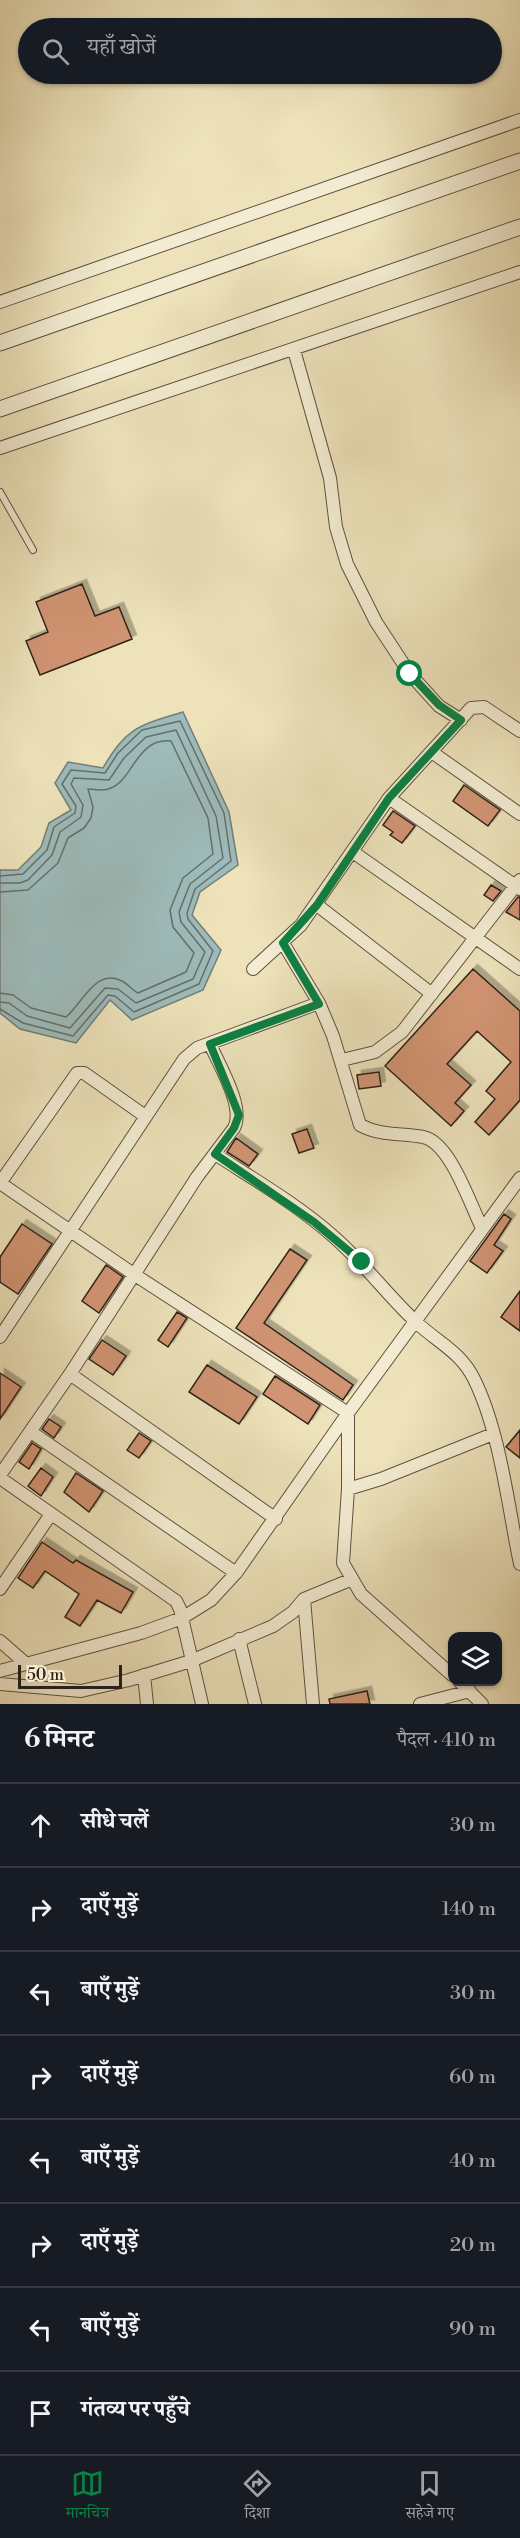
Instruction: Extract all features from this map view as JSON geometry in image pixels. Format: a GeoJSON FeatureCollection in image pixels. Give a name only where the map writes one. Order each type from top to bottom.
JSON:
{"type":"FeatureCollection","features":[{"type":"Feature","properties":{"kind":"street"},"geometry":{"type":"LineString","coordinates":[[0,302],[520,120]]}},
{"type":"Feature","properties":{"kind":"street"},"geometry":{"type":"LineString","coordinates":[[0,344],[520,160]]}},
{"type":"Feature","properties":{"kind":"street"},"geometry":{"type":"LineString","coordinates":[[0,410],[520,227]]}},
{"type":"Feature","properties":{"kind":"street"},"geometry":{"type":"LineString","coordinates":[[0,448],[520,272]]}},
{"type":"Feature","properties":{"kind":"street"},"geometry":{"type":"LineString","coordinates":[[294,350],[330,478],[336,527],[347,564],[376,622],[410,674],[439,705],[461,720]]}},
{"type":"Feature","properties":{"kind":"street"},"geometry":{"type":"LineString","coordinates":[[253,969],[283,943],[317,905],[389,798],[476,706],[484,707],[520,731]]}},
{"type":"Feature","properties":{"kind":"street"},"geometry":{"type":"LineString","coordinates":[[433,753],[520,814]]}},
{"type":"Feature","properties":{"kind":"street"},"geometry":{"type":"LineString","coordinates":[[342,1060],[375,1052],[392,1042],[518,885],[389,798]]}},
{"type":"Feature","properties":{"kind":"street"},"geometry":{"type":"LineString","coordinates":[[353,852],[520,969]]}},
{"type":"Feature","properties":{"kind":"street"},"geometry":{"type":"LineString","coordinates":[[317,905],[432,994]]}},
{"type":"Feature","properties":{"kind":"street"},"geometry":{"type":"LineString","coordinates":[[283,943],[319,1004],[342,1060],[352,1108],[360,1125],[380,1133],[424,1137],[441,1146],[482,1228]]}},
{"type":"Feature","properties":{"kind":"street"},"geometry":{"type":"LineString","coordinates":[[0,1337],[184,1059],[197,1048],[319,1004]]}},
{"type":"Feature","properties":{"kind":"street"},"geometry":{"type":"LineString","coordinates":[[202,1704],[182,1618],[176,1602],[0,1476],[234,1128],[239,1115],[210,1044]]}},
{"type":"Feature","properties":{"kind":"street"},"geometry":{"type":"LineString","coordinates":[[145,1116],[84,1072],[77,1073],[0,1183],[135,1275],[348,1413]]}},
{"type":"Feature","properties":{"kind":"street"},"geometry":{"type":"LineString","coordinates":[[215,1154],[269,1189],[333,1236],[362,1262],[416,1322],[457,1353],[466,1365],[481,1395],[493,1434],[520,1564]]}},
{"type":"Feature","properties":{"kind":"street"},"geometry":{"type":"LineString","coordinates":[[0,1671],[24,1662],[141,1633],[182,1618],[211,1600],[236,1573],[276,1519],[348,1413],[520,1178]]}},
{"type":"Feature","properties":{"kind":"street"},"geometry":{"type":"LineString","coordinates":[[70,1374],[276,1519]]}},
{"type":"Feature","properties":{"kind":"street"},"geometry":{"type":"LineString","coordinates":[[348,1413],[348,1488],[342,1546],[343,1563],[350,1580],[361,1594],[448,1671]]}},
{"type":"Feature","properties":{"kind":"street"},"geometry":{"type":"LineString","coordinates":[[31,1432],[236,1573]]}},
{"type":"Feature","properties":{"kind":"street"},"geometry":{"type":"LineString","coordinates":[[348,1488],[381,1479],[493,1434]]}},
{"type":"Feature","properties":{"kind":"street"},"geometry":{"type":"LineString","coordinates":[[0,1589],[51,1514]]}},
{"type":"Feature","properties":{"kind":"street"},"geometry":{"type":"LineString","coordinates":[[0,1684],[81,1691],[144,1675],[191,1661],[282,1621],[304,1599],[350,1580]]}},
{"type":"Feature","properties":{"kind":"street"},"geometry":{"type":"LineString","coordinates":[[304,1599],[313,1704]]}},
{"type":"Feature","properties":{"kind":"street"},"geometry":{"type":"LineString","coordinates":[[239,1639],[255,1704]]}},
{"type":"Feature","properties":{"kind":"street"},"geometry":{"type":"LineString","coordinates":[[0,1641],[24,1662]]}},
{"type":"Feature","properties":{"kind":"street"},"geometry":{"type":"LineString","coordinates":[[144,1675],[147,1704]]}},
{"type":"Feature","properties":{"kind":"street"},"geometry":{"type":"LineString","coordinates":[[464,1686],[483,1704]]}},
{"type":"Feature","properties":{"kind":"street"},"geometry":{"type":"LineString","coordinates":[[420,1704],[470,1691]]}},
{"type":"Feature","properties":{"kind":"lane"},"geometry":{"type":"LineString","coordinates":[[0,492],[33,550]]}},
{"type":"Feature","properties":{"kind":"water"},"geometry":{"type":"Polygon","coordinates":[[[183,712],[229,812],[238,865],[200,892],[192,915],[221,950],[203,990],[132,1020],[110,1000],[76,1043],[20,1029],[0,1013],[0,870],[18,870],[41,847],[49,823],[71,810],[55,783],[68,762],[103,768],[111,754],[127,736],[156,720],[183,712]]]}},
{"type":"Feature","properties":{"kind":"building"},"geometry":{"type":"Polygon","coordinates":[[[82,584],[95,616],[119,607],[132,639],[40,675],[26,641],[48,632],[36,602],[82,584]]]}},
{"type":"Feature","properties":{"kind":"building"},"geometry":{"type":"Polygon","coordinates":[[[464,785],[500,810],[488,826],[453,801],[464,785]]]}},
{"type":"Feature","properties":{"kind":"building"},"geometry":{"type":"Polygon","coordinates":[[[393,811],[415,826],[402,843],[390,835],[393,832],[383,825],[393,811]]]}},
{"type":"Feature","properties":{"kind":"building"},"geometry":{"type":"Polygon","coordinates":[[[491,885],[501,891],[493,901],[484,895],[491,885]]]}},
{"type":"Feature","properties":{"kind":"building"},"geometry":{"type":"Polygon","coordinates":[[[520,897],[520,920],[506,912],[520,897]]]}},
{"type":"Feature","properties":{"kind":"building"},"geometry":{"type":"Polygon","coordinates":[[[473,969],[520,1011],[520,1100],[489,1135],[475,1122],[495,1099],[486,1091],[511,1062],[477,1031],[447,1064],[471,1085],[455,1103],[464,1111],[451,1126],[385,1066],[473,969]]]}},
{"type":"Feature","properties":{"kind":"building"},"geometry":{"type":"Polygon","coordinates":[[[379,1072],[381,1086],[359,1089],[357,1075],[379,1072]]]}},
{"type":"Feature","properties":{"kind":"building"},"geometry":{"type":"Polygon","coordinates":[[[307,1129],[314,1148],[299,1153],[292,1134],[307,1129]]]}},
{"type":"Feature","properties":{"kind":"building"},"geometry":{"type":"Polygon","coordinates":[[[236,1138],[258,1154],[249,1166],[227,1152],[236,1138]]]}},
{"type":"Feature","properties":{"kind":"building"},"geometry":{"type":"Polygon","coordinates":[[[504,1214],[511,1219],[494,1245],[503,1251],[487,1273],[470,1261],[504,1214]]]}},
{"type":"Feature","properties":{"kind":"building"},"geometry":{"type":"Polygon","coordinates":[[[22,1224],[52,1244],[18,1294],[0,1282],[0,1257],[22,1224]]]}},
{"type":"Feature","properties":{"kind":"building"},"geometry":{"type":"Polygon","coordinates":[[[290,1249],[307,1260],[264,1323],[353,1385],[343,1400],[236,1328],[290,1249]]]}},
{"type":"Feature","properties":{"kind":"building"},"geometry":{"type":"Polygon","coordinates":[[[106,1265],[123,1277],[99,1313],[82,1301],[106,1265]]]}},
{"type":"Feature","properties":{"kind":"building"},"geometry":{"type":"Polygon","coordinates":[[[520,1291],[520,1331],[501,1317],[520,1291]]]}},
{"type":"Feature","properties":{"kind":"building"},"geometry":{"type":"Polygon","coordinates":[[[177,1312],[187,1318],[168,1347],[158,1340],[177,1312]]]}},
{"type":"Feature","properties":{"kind":"building"},"geometry":{"type":"Polygon","coordinates":[[[102,1340],[126,1356],[113,1375],[89,1359],[102,1340]]]}},
{"type":"Feature","properties":{"kind":"building"},"geometry":{"type":"Polygon","coordinates":[[[207,1365],[257,1397],[239,1424],[189,1392],[207,1365]]]}},
{"type":"Feature","properties":{"kind":"building"},"geometry":{"type":"Polygon","coordinates":[[[0,1373],[21,1387],[0,1419],[0,1373]]]}},
{"type":"Feature","properties":{"kind":"building"},"geometry":{"type":"Polygon","coordinates":[[[275,1376],[320,1405],[308,1424],[263,1394],[275,1376]]]}},
{"type":"Feature","properties":{"kind":"building"},"geometry":{"type":"Polygon","coordinates":[[[49,1419],[61,1427],[54,1438],[42,1429],[49,1419]]]}},
{"type":"Feature","properties":{"kind":"building"},"geometry":{"type":"Polygon","coordinates":[[[520,1430],[520,1458],[506,1447],[520,1430]]]}},
{"type":"Feature","properties":{"kind":"building"},"geometry":{"type":"Polygon","coordinates":[[[139,1433],[151,1441],[139,1458],[127,1450],[139,1433]]]}},
{"type":"Feature","properties":{"kind":"building"},"geometry":{"type":"Polygon","coordinates":[[[32,1443],[41,1449],[29,1469],[19,1462],[32,1443]]]}},
{"type":"Feature","properties":{"kind":"building"},"geometry":{"type":"Polygon","coordinates":[[[41,1468],[53,1477],[41,1496],[28,1486],[41,1468]]]}},
{"type":"Feature","properties":{"kind":"building"},"geometry":{"type":"Polygon","coordinates":[[[76,1473],[103,1491],[89,1512],[64,1492],[76,1473]]]}},
{"type":"Feature","properties":{"kind":"building"},"geometry":{"type":"Polygon","coordinates":[[[42,1542],[73,1563],[76,1560],[133,1592],[121,1613],[97,1600],[80,1626],[65,1617],[79,1594],[45,1571],[33,1588],[18,1578],[42,1542]]]}},
{"type":"Feature","properties":{"kind":"building"},"geometry":{"type":"Polygon","coordinates":[[[367,1691],[370,1704],[330,1704],[329,1699],[367,1691]]]}},
{"type":"Feature","properties":{"kind":"route"},"geometry":{"type":"LineString","coordinates":[[362,1262],[314,1222],[215,1154],[234,1128],[239,1115],[237,1104],[210,1044],[282,1015],[319,1004],[283,943],[317,905],[389,798],[433,753],[461,720],[423,691],[410,674]]}}]}
